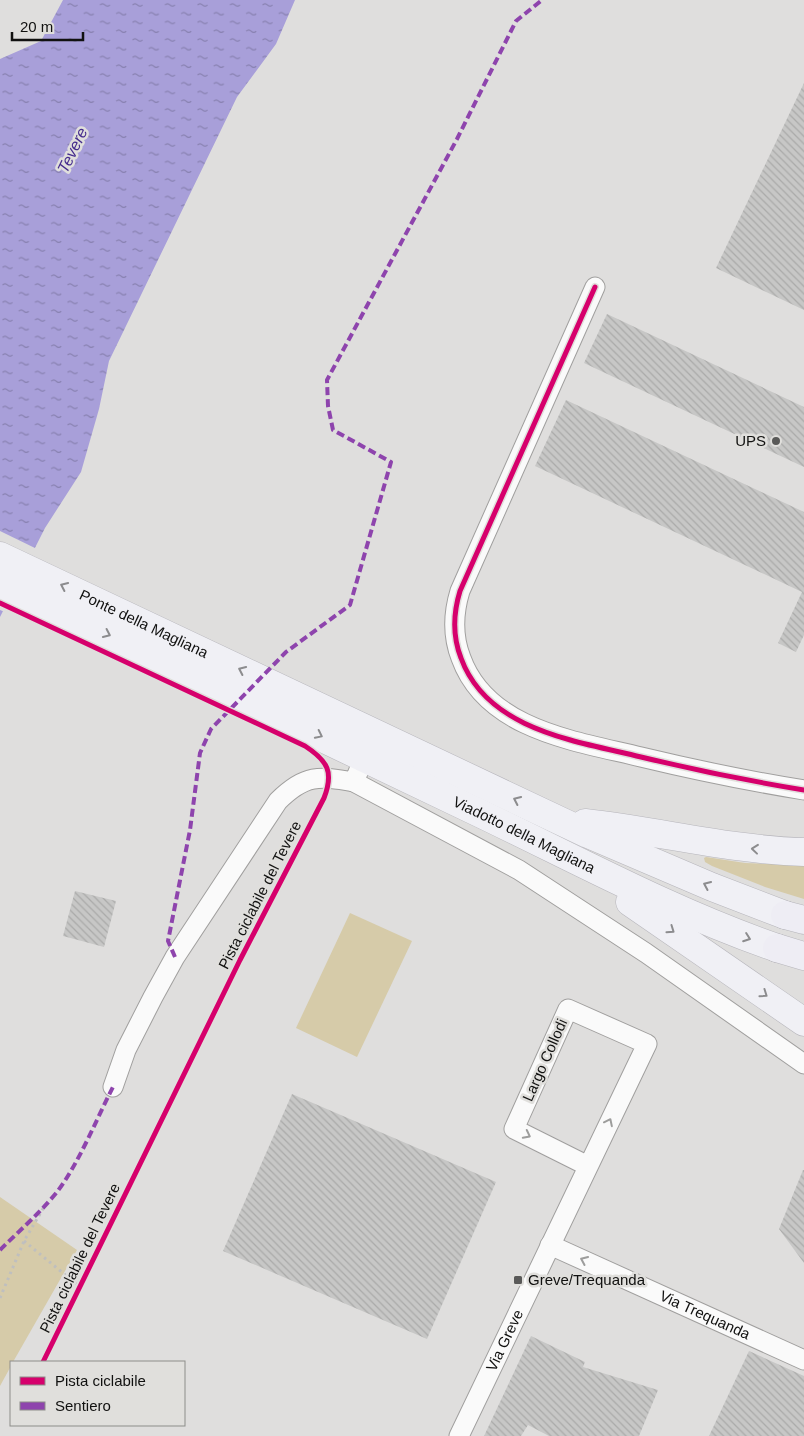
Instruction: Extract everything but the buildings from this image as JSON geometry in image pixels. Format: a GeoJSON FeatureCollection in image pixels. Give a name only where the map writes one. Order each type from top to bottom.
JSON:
{"type":"FeatureCollection","features":[{"type":"Feature","properties":{"kind":"highway","name":"Ponte della Magliana"},"geometry":{"type":"LineString","coordinates":[[0,556],[281,702]]}},
{"type":"Feature","properties":{"kind":"highway","name":"Ponte della Magliana"},"geometry":{"type":"LineString","coordinates":[[0,584],[281,702]]}},
{"type":"Feature","properties":{"kind":"highway","name":"Viadotto della Magliana"},"geometry":{"type":"LineString","coordinates":[[281,702],[365,758],[699,919],[730,932],[804,956]]}},
{"type":"Feature","properties":{"kind":"highway","name":"Viadotto della Magliana"},"geometry":{"type":"LineString","coordinates":[[281,702],[409,750],[656,864],[794,918]]}},
{"type":"Feature","properties":{"kind":"highway"},"geometry":{"type":"LineString","coordinates":[[561,820],[633,829],[730,846],[804,852]]}},
{"type":"Feature","properties":{"kind":"highway"},"geometry":{"type":"LineString","coordinates":[[559,852],[804,1022]]}},
{"type":"Feature","properties":{"kind":"street"},"geometry":{"type":"LineString","coordinates":[[595,287],[460,591],[455,609],[454,635],[462,661],[470,678],[492,703],[512,717],[536,729],[644,758],[804,790]]}},
{"type":"Feature","properties":{"kind":"street"},"geometry":{"type":"LineString","coordinates":[[354,782],[365,758]]}},
{"type":"Feature","properties":{"kind":"street"},"geometry":{"type":"LineString","coordinates":[[112,1087],[126,1050],[167,971],[278,801],[287,791],[313,778],[329,778],[354,782],[519,870],[646,953],[804,1064]]}},
{"type":"Feature","properties":{"kind":"street","name":"Largo Collodi"},"geometry":{"type":"LineString","coordinates":[[550,1245],[647,1044],[568,1009],[514,1128],[588,1166]]}},
{"type":"Feature","properties":{"kind":"street","name":"Via Trequanda"},"geometry":{"type":"LineString","coordinates":[[550,1245],[804,1360]]}},
{"type":"Feature","properties":{"kind":"street","name":"Via Greve"},"geometry":{"type":"LineString","coordinates":[[459,1436],[550,1245]]}},
{"type":"Feature","properties":{"kind":"path"},"geometry":{"type":"LineString","coordinates":[[0,1298],[24,1241],[44,1207]]}},
{"type":"Feature","properties":{"kind":"path"},"geometry":{"type":"LineString","coordinates":[[24,1241],[80,1287]]}},
{"type":"Feature","properties":{"kind":"shaded area"},"geometry":{"type":"Polygon","coordinates":[[[704,858],[745,863],[804,865],[804,899],[765,887],[712,866],[705,862],[704,858]]]}},
{"type":"Feature","properties":{"kind":"shaded area"},"geometry":{"type":"Polygon","coordinates":[[[350,913],[412,941],[357,1057],[296,1028],[350,913]]]}},
{"type":"Feature","properties":{"kind":"shaded area"},"geometry":{"type":"Polygon","coordinates":[[[0,1197],[77,1250],[14,1361],[10,1361],[10,1368],[0,1386],[0,1197]]]}},
{"type":"Feature","properties":{"kind":"water","name":"Tevere"},"geometry":{"type":"Polygon","coordinates":[[[63,0],[295,0],[276,44],[237,97],[109,361],[99,409],[81,472],[45,528],[0,617],[0,59],[41,41],[63,0]]]}},
{"type":"Feature","properties":{"kind":"pier"},"geometry":{"type":"Polygon","coordinates":[[[0,531],[37,549],[5,612],[0,610],[0,531]]]}},
{"type":"Feature","properties":{"kind":"marked path"},"geometry":{"type":"LineString","coordinates":[[175,957],[168,941],[190,830],[200,753],[211,729],[286,652],[350,605],[391,462],[333,430],[328,406],[327,380],[457,139],[516,21],[542,0]]}},
{"type":"Feature","properties":{"kind":"marked path"},"geometry":{"type":"LineString","coordinates":[[0,1250],[44,1207],[65,1181],[80,1155],[113,1087]]}},
{"type":"Feature","properties":{"kind":"cycle path"},"geometry":{"type":"LineString","coordinates":[[595,287],[460,591],[454,624],[461,658],[474,682],[491,702],[512,717],[536,729],[562,738],[661,762],[804,790]]}},
{"type":"Feature","properties":{"kind":"cycle path","name":"Pista ciclabile del Tevere"},"geometry":{"type":"LineString","coordinates":[[0,603],[305,746],[324,762],[328,774],[324,798],[240,960],[43,1361]]}},
{"type":"Feature","properties":{"kind":"place","name":"UPS"},"geometry":{"type":"Point","coordinates":[776,441]}},
{"type":"Feature","properties":{"kind":"place","name":"Greve/Trequanda"},"geometry":{"type":"Point","coordinates":[518,1280]}}]}
